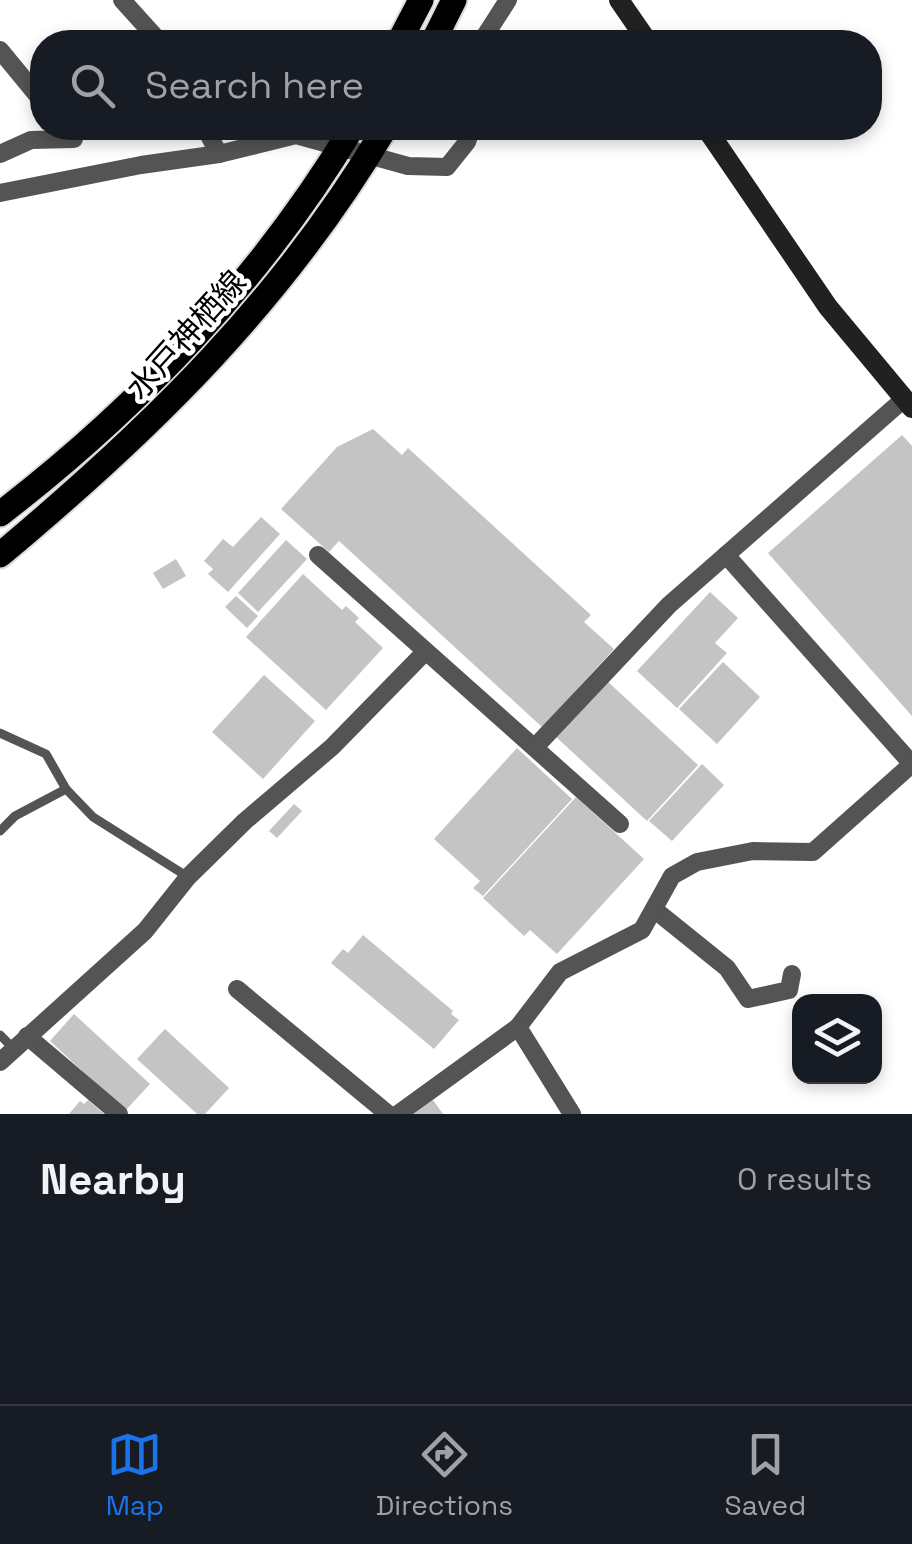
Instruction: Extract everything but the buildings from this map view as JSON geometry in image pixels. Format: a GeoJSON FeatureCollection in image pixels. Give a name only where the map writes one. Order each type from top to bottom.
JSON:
{"type":"FeatureCollection","features":[{"type":"Feature","properties":{"kind":"main road"},"geometry":{"type":"LineString","coordinates":[[439,30],[454,0]]}},
{"type":"Feature","properties":{"kind":"main road"},"geometry":{"type":"LineString","coordinates":[[404,30],[417,2]]}},
{"type":"Feature","properties":{"kind":"main road","name":"水戸神栖線"},"geometry":{"type":"LineString","coordinates":[[0,514],[139,396],[198,332],[303,201],[344,140]]}},
{"type":"Feature","properties":{"kind":"main road","name":"水戸神栖線"},"geometry":{"type":"LineString","coordinates":[[0,555],[149,425],[222,349],[340,200],[377,140]]}},
{"type":"Feature","properties":{"kind":"street"},"geometry":{"type":"LineString","coordinates":[[122,0],[149,30]]}},
{"type":"Feature","properties":{"kind":"street"},"geometry":{"type":"LineString","coordinates":[[489,30],[508,0]]}},
{"type":"Feature","properties":{"kind":"street"},"geometry":{"type":"LineString","coordinates":[[619,0],[640,30]]}},
{"type":"Feature","properties":{"kind":"street"},"geometry":{"type":"LineString","coordinates":[[417,2],[434,30]]}},
{"type":"Feature","properties":{"kind":"street"},"geometry":{"type":"LineString","coordinates":[[0,50],[30,86]]}},
{"type":"Feature","properties":{"kind":"street"},"geometry":{"type":"LineString","coordinates":[[0,154],[31,140]]}},
{"type":"Feature","properties":{"kind":"street"},"geometry":{"type":"LineString","coordinates":[[212,140],[219,154]]}},
{"type":"Feature","properties":{"kind":"street"},"geometry":{"type":"LineString","coordinates":[[0,193],[219,154],[276,140]]}},
{"type":"Feature","properties":{"kind":"street"},"geometry":{"type":"LineString","coordinates":[[350,140],[369,154],[408,166],[447,167],[468,140]]}},
{"type":"Feature","properties":{"kind":"street"},"geometry":{"type":"LineString","coordinates":[[536,746],[669,604],[908,404],[828,307],[714,140]]}},
{"type":"Feature","properties":{"kind":"street"},"geometry":{"type":"LineString","coordinates":[[318,555],[620,824]]}},
{"type":"Feature","properties":{"kind":"street"},"geometry":{"type":"LineString","coordinates":[[398,1114],[518,1026],[560,972],[642,930],[672,876],[697,862],[753,850],[813,852],[912,764],[726,555]]}},
{"type":"Feature","properties":{"kind":"street"},"geometry":{"type":"LineString","coordinates":[[120,1114],[13,1049],[145,931],[188,878],[245,820],[332,747],[424,653]]}},
{"type":"Feature","properties":{"kind":"street"},"geometry":{"type":"LineString","coordinates":[[655,910],[727,968],[748,1000],[790,990],[792,974]]}},
{"type":"Feature","properties":{"kind":"street"},"geometry":{"type":"LineString","coordinates":[[237,989],[388,1114]]}},
{"type":"Feature","properties":{"kind":"street"},"geometry":{"type":"LineString","coordinates":[[518,1026],[572,1114]]}},
{"type":"Feature","properties":{"kind":"lane"},"geometry":{"type":"LineString","coordinates":[[0,733],[46,754],[66,789],[93,817],[188,878]]}},
{"type":"Feature","properties":{"kind":"lane"},"geometry":{"type":"LineString","coordinates":[[0,831],[15,816],[66,789]]}},
{"type":"Feature","properties":{"kind":"lane"},"geometry":{"type":"LineString","coordinates":[[0,1034],[13,1049]]}}]}
